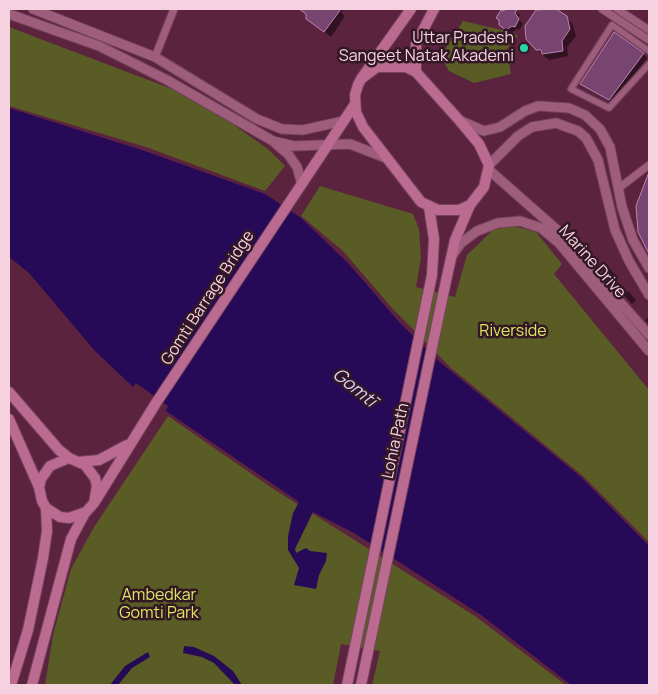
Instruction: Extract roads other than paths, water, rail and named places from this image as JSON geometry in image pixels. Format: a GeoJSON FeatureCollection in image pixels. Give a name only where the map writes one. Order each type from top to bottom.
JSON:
{"type":"FeatureCollection","features":[{"type":"Feature","properties":{"kind":"main road"},"geometry":{"type":"LineString","coordinates":[[361,79],[412,9]]}},
{"type":"Feature","properties":{"kind":"main road"},"geometry":{"type":"LineString","coordinates":[[416,72],[416,44],[434,9]]}},
{"type":"Feature","properties":{"kind":"main road"},"geometry":{"type":"LineString","coordinates":[[361,79],[372,70],[386,66],[406,67],[416,72],[479,144],[489,168]]}},
{"type":"Feature","properties":{"kind":"main road","name":"Gomti Barrage Bridge"},"geometry":{"type":"LineString","coordinates":[[94,503],[156,403],[284,210],[301,181],[343,122],[354,104],[361,79]]}},
{"type":"Feature","properties":{"kind":"main road"},"geometry":{"type":"LineString","coordinates":[[354,104],[363,127],[415,195],[429,207],[447,211],[459,210],[470,205]]}},
{"type":"Feature","properties":{"kind":"main road","name":"Lohia Path"},"geometry":{"type":"LineString","coordinates":[[361,685],[455,240],[470,205],[484,187],[489,168]]}},
{"type":"Feature","properties":{"kind":"main road","name":"Lohia Path"},"geometry":{"type":"LineString","coordinates":[[347,685],[359,619],[432,276],[434,238],[429,207]]}},
{"type":"Feature","properties":{"kind":"main road"},"geometry":{"type":"LineString","coordinates":[[9,392],[44,435],[73,460],[85,465],[95,478],[97,486],[94,503],[86,512],[71,539],[32,685]]}},
{"type":"Feature","properties":{"kind":"main road"},"geometry":{"type":"LineString","coordinates":[[9,419],[39,487],[46,508],[47,531],[28,630],[11,680]]}},
{"type":"Feature","properties":{"kind":"main road"},"geometry":{"type":"LineString","coordinates":[[39,487],[45,472],[50,466],[73,460],[99,460],[132,441]]}},
{"type":"Feature","properties":{"kind":"main road"},"geometry":{"type":"LineString","coordinates":[[46,508],[60,517],[69,518],[86,512]]}},
{"type":"Feature","properties":{"kind":"street"},"geometry":{"type":"LineString","coordinates":[[33,9],[155,57],[257,119],[282,129],[303,130],[343,122]]}},
{"type":"Feature","properties":{"kind":"street"},"geometry":{"type":"LineString","coordinates":[[155,57],[174,9]]}},
{"type":"Feature","properties":{"kind":"street"},"geometry":{"type":"LineString","coordinates":[[602,9],[649,40]]}},
{"type":"Feature","properties":{"kind":"street"},"geometry":{"type":"LineString","coordinates":[[617,9],[649,30]]}},
{"type":"Feature","properties":{"kind":"street"},"geometry":{"type":"LineString","coordinates":[[9,14],[99,46],[167,80],[273,141],[288,154],[297,167],[301,181]]}},
{"type":"Feature","properties":{"kind":"street"},"geometry":{"type":"LineString","coordinates":[[649,50],[612,25],[571,88],[609,108],[649,64]]}},
{"type":"Feature","properties":{"kind":"street"},"geometry":{"type":"LineString","coordinates":[[459,120],[476,130],[484,131],[500,127],[525,111],[538,106],[558,106],[578,110],[593,121],[606,137],[614,157],[622,208],[634,240],[649,268]]}},
{"type":"Feature","properties":{"kind":"street"},"geometry":{"type":"LineString","coordinates":[[489,168],[518,136],[532,127],[556,123],[578,131],[586,138],[598,160],[615,230],[629,261],[649,295]]}},
{"type":"Feature","properties":{"kind":"street"},"geometry":{"type":"LineString","coordinates":[[273,141],[294,146],[350,144],[386,158]]}},
{"type":"Feature","properties":{"kind":"street"},"geometry":{"type":"LineString","coordinates":[[619,188],[649,165]]}},
{"type":"Feature","properties":{"kind":"street","name":"Marine Drive"},"geometry":{"type":"LineString","coordinates":[[489,168],[556,229],[649,335]]}},
{"type":"Feature","properties":{"kind":"street","name":"Marine Drive"},"geometry":{"type":"LineString","coordinates":[[451,258],[461,243],[477,231],[498,223],[520,221],[541,228],[559,243],[649,351]]}},
{"type":"Feature","properties":{"kind":"water","name":"Gomtī"},"geometry":{"type":"Polygon","coordinates":[[[9,108],[145,151],[265,194],[300,217],[348,263],[400,323],[441,363],[581,477],[649,546],[649,685],[571,685],[481,615],[354,533],[313,512],[295,549],[296,553],[306,548],[310,551],[327,553],[326,561],[319,575],[316,589],[294,585],[299,568],[288,550],[288,536],[293,513],[299,502],[166,411],[168,406],[136,383],[133,387],[95,351],[29,273],[9,257],[9,108]]]}},
{"type":"Feature","properties":{"kind":"water"},"geometry":{"type":"Polygon","coordinates":[[[184,646],[194,647],[214,656],[233,671],[242,685],[235,685],[214,663],[202,657],[183,653],[184,646]]]}},
{"type":"Feature","properties":{"kind":"water"},"geometry":{"type":"Polygon","coordinates":[[[148,652],[150,657],[132,668],[118,685],[110,685],[125,666],[148,652]]]}},
{"type":"Feature","properties":{"kind":"place","name":"Uttar Pradesh Sangeet Natak Akademi"},"geometry":{"type":"Point","coordinates":[524,48]}},
{"type":"Feature","properties":{"kind":"park label","name":"Riverside"},"geometry":{"type":"Point","coordinates":[513,332]}},
{"type":"Feature","properties":{"kind":"park label","name":"Ambedkar Gomti Park"},"geometry":{"type":"Point","coordinates":[159,605]}}]}
